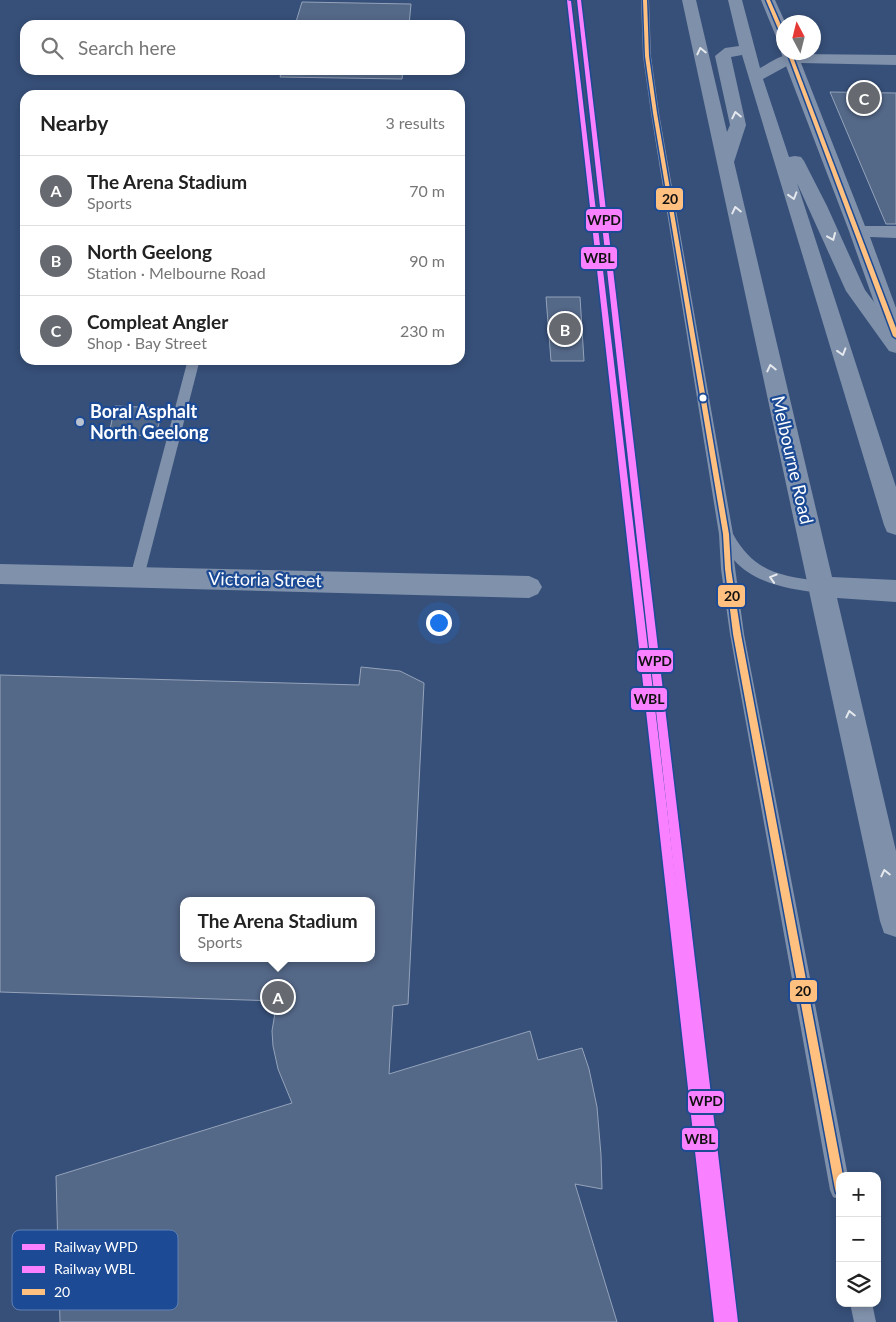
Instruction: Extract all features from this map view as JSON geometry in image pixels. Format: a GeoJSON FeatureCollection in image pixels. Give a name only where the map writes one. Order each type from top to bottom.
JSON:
{"type":"FeatureCollection","features":[{"type":"Feature","properties":{"kind":"highway","name":"Melbourne Road"},"geometry":{"type":"LineString","coordinates":[[689,0],[896,921]]}},
{"type":"Feature","properties":{"kind":"highway"},"geometry":{"type":"LineString","coordinates":[[735,0],[763,100],[896,526]]}},
{"type":"Feature","properties":{"kind":"highway"},"geometry":{"type":"LineString","coordinates":[[726,162],[738,125],[723,56],[730,51],[748,50]]}},
{"type":"Feature","properties":{"kind":"highway"},"geometry":{"type":"LineString","coordinates":[[756,77],[784,60]]}},
{"type":"Feature","properties":{"kind":"highway"},"geometry":{"type":"LineString","coordinates":[[763,100],[818,206],[856,292],[896,346]]}},
{"type":"Feature","properties":{"kind":"highway"},"geometry":{"type":"LineString","coordinates":[[820,587],[896,591]]}},
{"type":"Feature","properties":{"kind":"street"},"geometry":{"type":"LineString","coordinates":[[768,0],[776,20]]}},
{"type":"Feature","properties":{"kind":"street"},"geometry":{"type":"LineString","coordinates":[[821,57],[896,60]]}},
{"type":"Feature","properties":{"kind":"street"},"geometry":{"type":"LineString","coordinates":[[792,60],[896,336]]}},
{"type":"Feature","properties":{"kind":"street"},"geometry":{"type":"LineString","coordinates":[[858,232],[896,232]]}},
{"type":"Feature","properties":{"kind":"street","name":"Victoria Street"},"geometry":{"type":"LineString","coordinates":[[0,574],[529,586]]}},
{"type":"Feature","properties":{"kind":"lane"},"geometry":{"type":"LineString","coordinates":[[645,0],[647,56],[655,113],[726,534],[728,570],[737,634],[837,1172]]}},
{"type":"Feature","properties":{"kind":"lane"},"geometry":{"type":"LineString","coordinates":[[136,577],[148,540],[192,365]]}},
{"type":"Feature","properties":{"kind":"lane"},"geometry":{"type":"LineString","coordinates":[[726,534],[737,554],[752,569],[774,579],[820,587]]}},
{"type":"Feature","properties":{"kind":"lane"},"geometry":{"type":"LineString","coordinates":[[862,1307],[865,1322]]}},
{"type":"Feature","properties":{"kind":"building"},"geometry":{"type":"Polygon","coordinates":[[[302,2],[411,4],[409,20],[297,20],[302,2]]]}},
{"type":"Feature","properties":{"kind":"building"},"geometry":{"type":"Polygon","coordinates":[[[281,75],[402,75],[402,79],[280,77],[281,75]]]}},
{"type":"Feature","properties":{"kind":"building"},"geometry":{"type":"Polygon","coordinates":[[[830,92],[896,93],[896,224],[886,224],[830,92]]]}},
{"type":"Feature","properties":{"kind":"building"},"geometry":{"type":"Polygon","coordinates":[[[546,297],[580,297],[584,361],[551,361],[546,297]]]}},
{"type":"Feature","properties":{"kind":"building"},"geometry":{"type":"Polygon","coordinates":[[[115,406],[164,408],[155,436],[109,434],[115,406]]]}},
{"type":"Feature","properties":{"kind":"building"},"geometry":{"type":"Polygon","coordinates":[[[361,667],[400,671],[424,683],[408,1004],[393,1006],[389,1074],[530,1031],[538,1060],[582,1048],[589,1069],[597,1107],[602,1189],[575,1184],[617,1322],[60,1322],[60,1310],[178,1310],[178,1230],[57,1230],[56,1176],[292,1103],[278,1069],[273,1046],[272,1031],[277,1001],[0,992],[0,675],[359,685],[361,667]]]}},
{"type":"Feature","properties":{"kind":"rail line","name":"WPD"},"geometry":{"type":"LineString","coordinates":[[579,0],[731,1322]]}},
{"type":"Feature","properties":{"kind":"rail line","name":"WBL"},"geometry":{"type":"LineString","coordinates":[[569,1],[721,1322]]}},
{"type":"Feature","properties":{"kind":"transit line","name":"20"},"geometry":{"type":"LineString","coordinates":[[645,0],[647,56],[655,113],[726,534],[728,569],[737,634],[837,1172]]}},
{"type":"Feature","properties":{"kind":"transit line","name":"20"},"geometry":{"type":"LineString","coordinates":[[768,0],[776,19]]}},
{"type":"Feature","properties":{"kind":"transit line","name":"20"},"geometry":{"type":"LineString","coordinates":[[792,60],[896,336]]}},
{"type":"Feature","properties":{"kind":"place","name":"Compleat Angler"},"geometry":{"type":"Point","coordinates":[864,98]}},
{"type":"Feature","properties":{"kind":"place","name":"North Geelong"},"geometry":{"type":"Point","coordinates":[565,329]}},
{"type":"Feature","properties":{"kind":"place","name":"Boral Asphalt North Geelong"},"geometry":{"type":"Point","coordinates":[80,422]}},
{"type":"Feature","properties":{"kind":"place","name":"The Arena Stadium"},"geometry":{"type":"Point","coordinates":[278,997]}}]}
